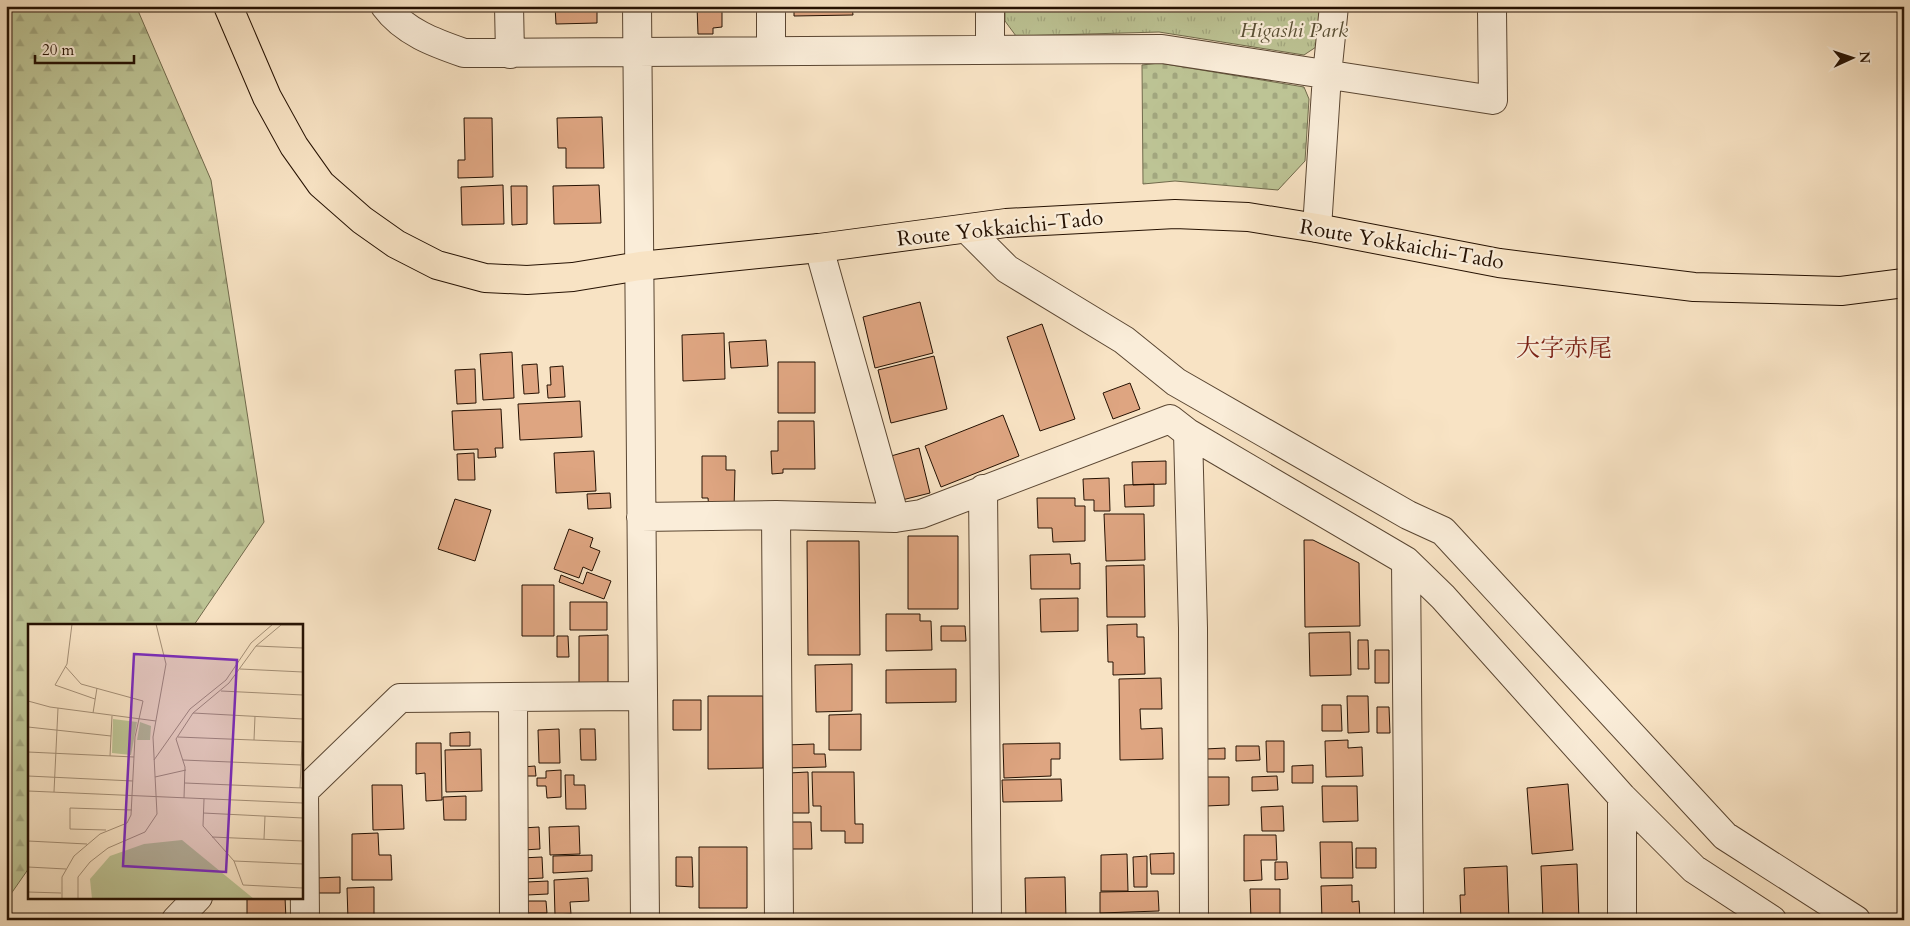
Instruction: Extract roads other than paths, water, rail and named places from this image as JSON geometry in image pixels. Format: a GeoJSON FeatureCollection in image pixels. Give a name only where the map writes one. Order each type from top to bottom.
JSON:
{"type":"FeatureCollection","features":[{"type":"Feature","properties":{"kind":"main road","name":"Route Yokkaichi-Tado"},"geometry":{"type":"LineString","coordinates":[[228,6],[267,98],[294,146],[321,184],[362,220],[396,244],[437,264],[485,278],[527,280],[573,277],[640,266],[819,248],[1006,223],[1175,214],[1248,218],[1318,228],[1499,263],[1694,287],[1841,291],[1904,283]]}},
{"type":"Feature","properties":{"kind":"street"},"geometry":{"type":"LineString","coordinates":[[385,6],[390,14],[412,32],[435,43],[464,53],[1162,49],[1493,100],[1493,6]]}},
{"type":"Feature","properties":{"kind":"street"},"geometry":{"type":"LineString","coordinates":[[509,6],[510,54]]}},
{"type":"Feature","properties":{"kind":"street"},"geometry":{"type":"LineString","coordinates":[[637,6],[645,920]]}},
{"type":"Feature","properties":{"kind":"street"},"geometry":{"type":"LineString","coordinates":[[771,6],[771,51]]}},
{"type":"Feature","properties":{"kind":"street"},"geometry":{"type":"LineString","coordinates":[[990,6],[990,50]]}},
{"type":"Feature","properties":{"kind":"street"},"geometry":{"type":"LineString","coordinates":[[1318,228],[1327,75],[1334,6]]}},
{"type":"Feature","properties":{"kind":"street"},"geometry":{"type":"LineString","coordinates":[[967,228],[1007,269],[1124,340],[1176,382],[1408,515],[1443,531],[1725,836],[1856,920]]}},
{"type":"Feature","properties":{"kind":"street"},"geometry":{"type":"LineString","coordinates":[[819,248],[896,518]]}},
{"type":"Feature","properties":{"kind":"street"},"geometry":{"type":"LineString","coordinates":[[641,516],[776,515],[896,518],[920,514],[1170,419],[1188,433],[1406,562],[1444,597],[1622,797],[1694,869],[1772,920]]}},
{"type":"Feature","properties":{"kind":"street"},"geometry":{"type":"LineString","coordinates":[[1188,433],[1193,628],[1194,920]]}},
{"type":"Feature","properties":{"kind":"street"},"geometry":{"type":"LineString","coordinates":[[983,489],[987,920]]}},
{"type":"Feature","properties":{"kind":"street"},"geometry":{"type":"LineString","coordinates":[[776,515],[779,920]]}},
{"type":"Feature","properties":{"kind":"street"},"geometry":{"type":"LineString","coordinates":[[1406,562],[1409,920]]}},
{"type":"Feature","properties":{"kind":"street"},"geometry":{"type":"LineString","coordinates":[[305,920],[303,793],[400,698],[643,696]]}},
{"type":"Feature","properties":{"kind":"street"},"geometry":{"type":"LineString","coordinates":[[513,698],[514,920]]}},
{"type":"Feature","properties":{"kind":"street"},"geometry":{"type":"LineString","coordinates":[[1622,797],[1622,920]]}},
{"type":"Feature","properties":{"kind":"street"},"geometry":{"type":"LineString","coordinates":[[176,920],[197,898]]}},
{"type":"Feature","properties":{"kind":"district","name":"大字赤尾"},"geometry":{"type":"Point","coordinates":[1564,348]}},
{"type":"Feature","properties":{"kind":"park label","name":"Higashi Park"},"geometry":{"type":"Point","coordinates":[1294,30]}}]}
